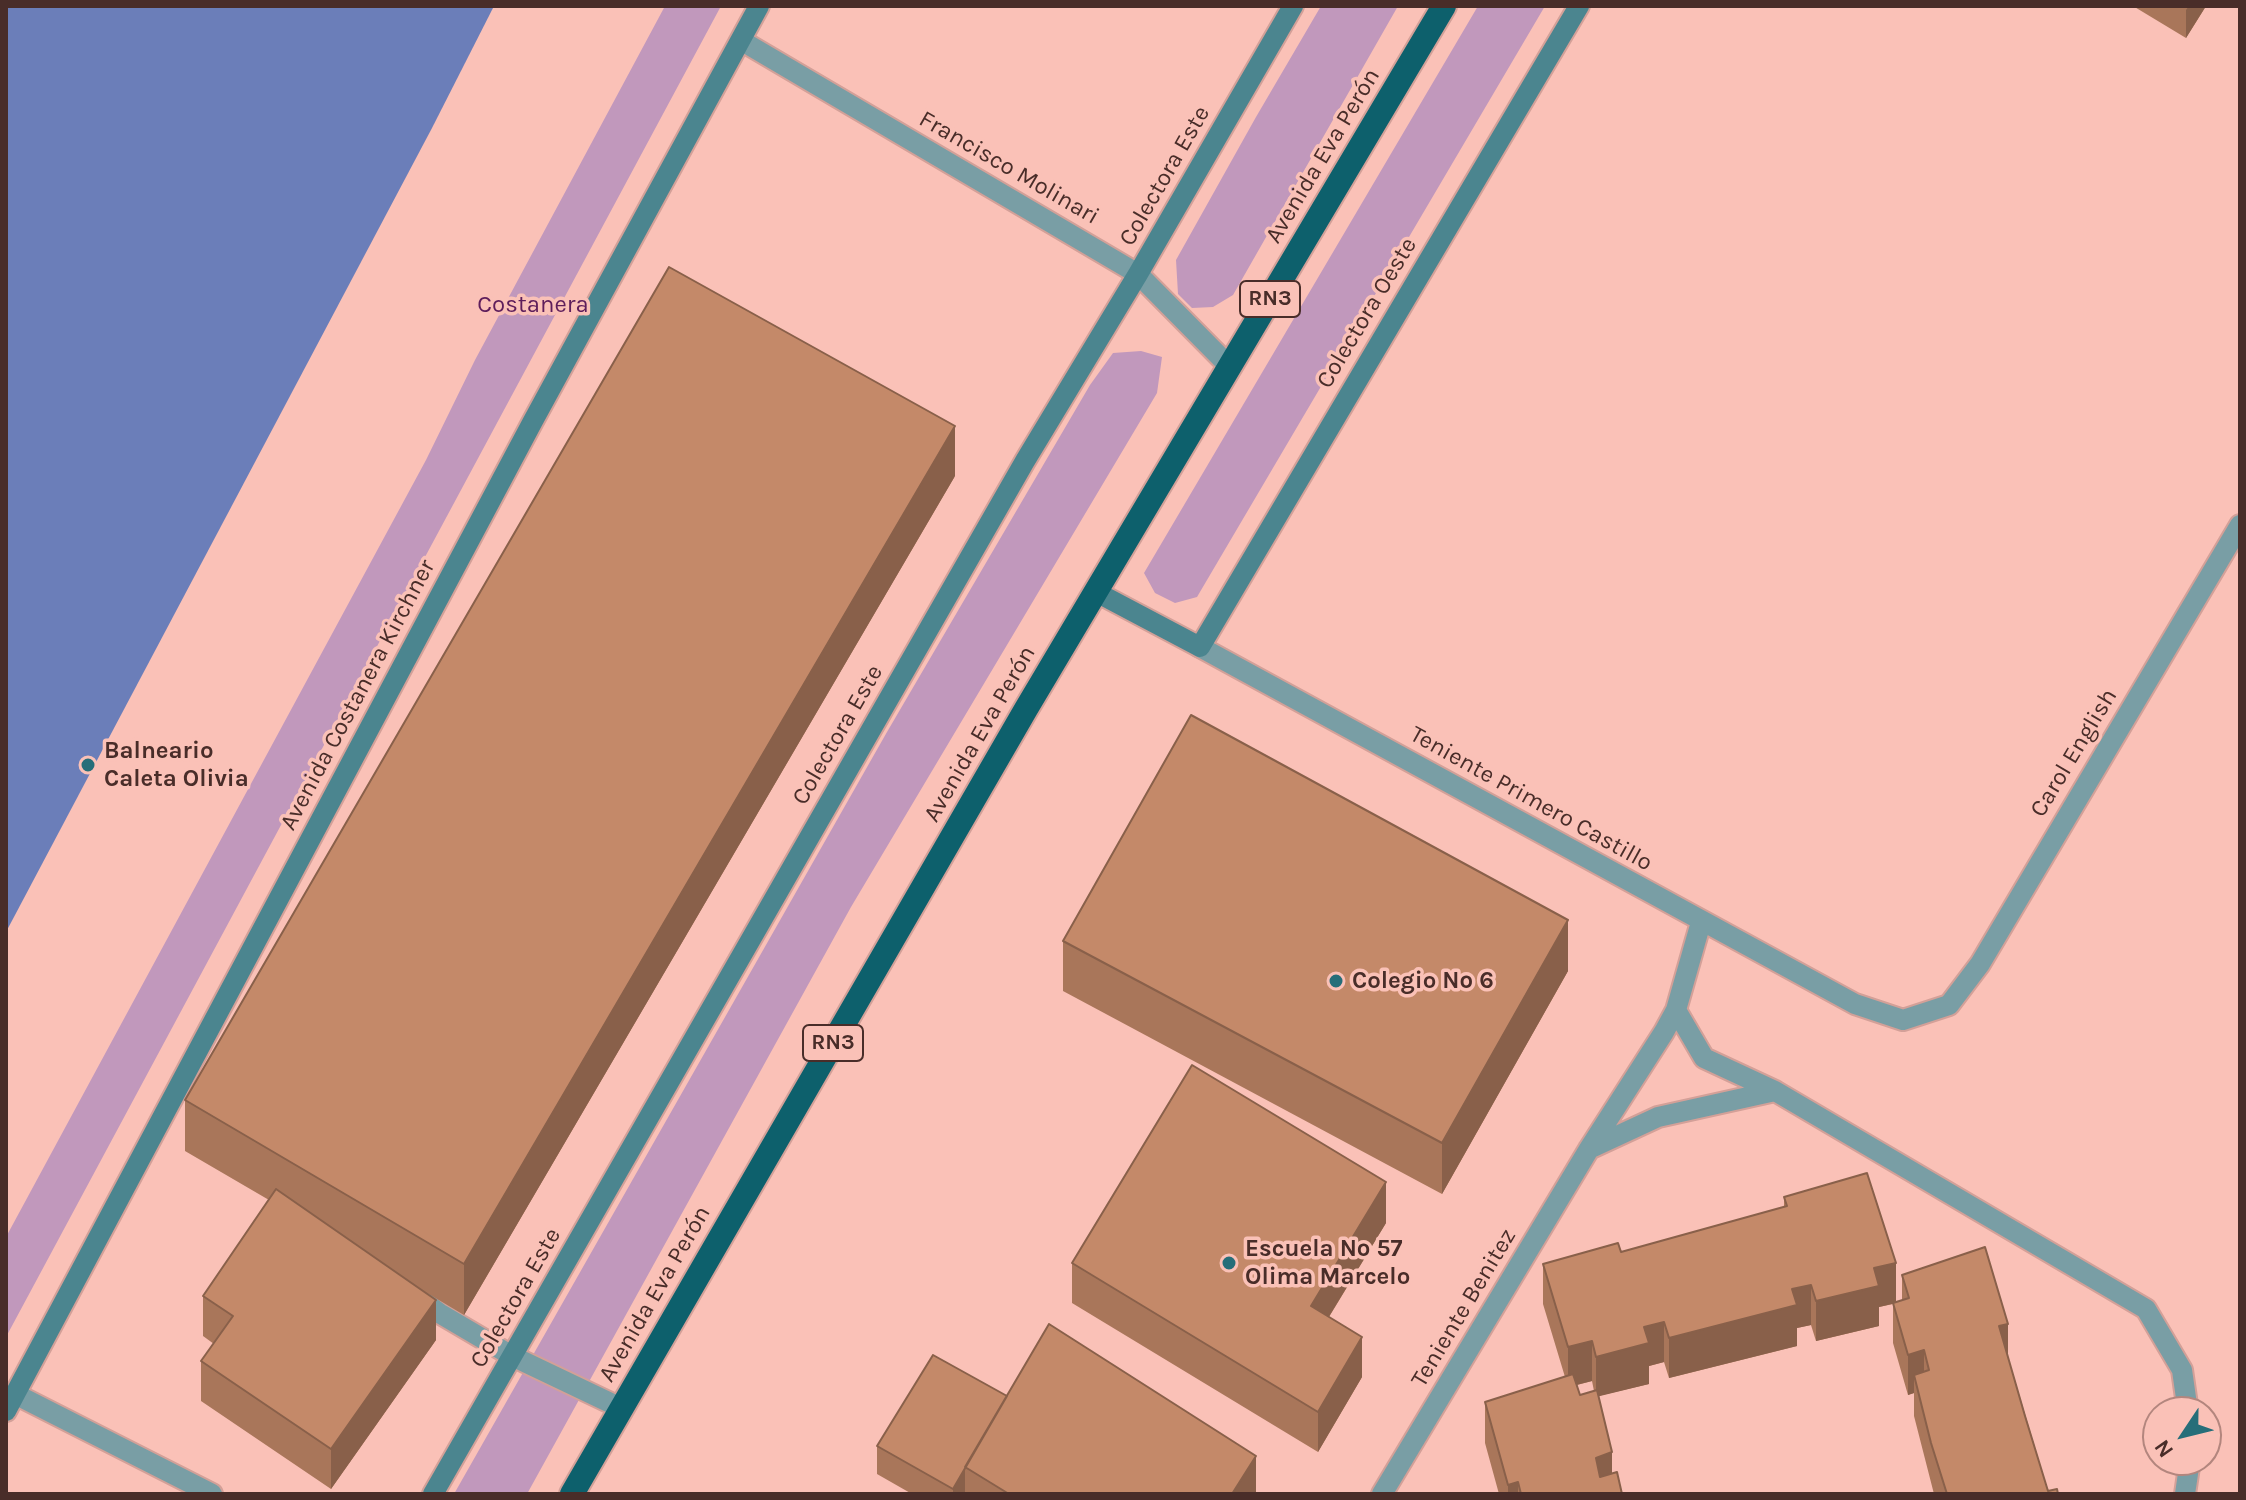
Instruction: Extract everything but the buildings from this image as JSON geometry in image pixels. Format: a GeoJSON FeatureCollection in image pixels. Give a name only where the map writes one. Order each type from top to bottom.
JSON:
{"type":"FeatureCollection","features":[{"type":"Feature","properties":{"kind":"highway","name":"Avenida Eva Perón"},"geometry":{"type":"LineString","coordinates":[[572,1494],[1096,592],[1444,6]]}},
{"type":"Feature","properties":{"kind":"street","name":"Avenida Costanera Kirchner"},"geometry":{"type":"LineString","coordinates":[[11,1402],[526,435],[759,6]]}},
{"type":"Feature","properties":{"kind":"street","name":"Colectora Este"},"geometry":{"type":"LineString","coordinates":[[433,1494],[1017,475],[1293,6]]}},
{"type":"Feature","properties":{"kind":"street","name":"Colectora Oeste"},"geometry":{"type":"LineString","coordinates":[[1200,647],[1579,6]]}},
{"type":"Feature","properties":{"kind":"street","name":"Francisco Molinari"},"geometry":{"type":"LineString","coordinates":[[742,41],[1138,274],[1230,367]]}},
{"type":"Feature","properties":{"kind":"street","name":"Carol English"},"geometry":{"type":"LineString","coordinates":[[1949,1005],[1980,964],[2240,525]]}},
{"type":"Feature","properties":{"kind":"street","name":"Teniente Primero Castillo"},"geometry":{"type":"LineString","coordinates":[[1096,592],[1855,1004],[1903,1020],[1949,1005]]}},
{"type":"Feature","properties":{"kind":"street","name":"Teniente Benitez"},"geometry":{"type":"LineString","coordinates":[[1382,1494],[1589,1149],[1664,1032],[1676,1010],[1701,922]]}},
{"type":"Feature","properties":{"kind":"street"},"geometry":{"type":"LineString","coordinates":[[1676,1010],[1704,1058],[1775,1091],[2146,1309],[2182,1370],[2186,1396]]}},
{"type":"Feature","properties":{"kind":"street"},"geometry":{"type":"LineString","coordinates":[[1589,1149],[1658,1117],[1775,1091]]}},
{"type":"Feature","properties":{"kind":"street"},"geometry":{"type":"LineString","coordinates":[[395,1281],[439,1313],[512,1356],[621,1408]]}},
{"type":"Feature","properties":{"kind":"street"},"geometry":{"type":"LineString","coordinates":[[11,1402],[212,1494]]}},
{"type":"Feature","properties":{"kind":"green space","name":"Costanera"},"geometry":{"type":"Polygon","coordinates":[[[665,6],[721,6],[6,1337],[6,1237],[426,460],[475,360],[665,6]]]}},
{"type":"Feature","properties":{"kind":"green space"},"geometry":{"type":"Polygon","coordinates":[[[1321,6],[1398,6],[1233,295],[1213,307],[1192,308],[1178,294],[1176,260],[1321,6]]]}},
{"type":"Feature","properties":{"kind":"green space"},"geometry":{"type":"Polygon","coordinates":[[[1478,6],[1545,6],[1197,597],[1175,603],[1155,593],[1144,573],[1478,6]]]}},
{"type":"Feature","properties":{"kind":"green space"},"geometry":{"type":"Polygon","coordinates":[[[1141,351],[1162,357],[1157,393],[851,907],[527,1494],[454,1494],[887,732],[1090,385],[1113,353],[1141,351]]]}},
{"type":"Feature","properties":{"kind":"water","name":"Balneario Caleta Olivia"},"geometry":{"type":"Polygon","coordinates":[[[6,6],[494,6],[6,932],[6,6]]]}},
{"type":"Feature","properties":{"kind":"place","name":"Balneario Caleta Olivia"},"geometry":{"type":"Point","coordinates":[88,765]}},
{"type":"Feature","properties":{"kind":"place","name":"Colegio Nº 6"},"geometry":{"type":"Point","coordinates":[1336,981]}},
{"type":"Feature","properties":{"kind":"place","name":"Escuela Nº 57 Olima Marcelo"},"geometry":{"type":"Point","coordinates":[1229,1263]}}]}
